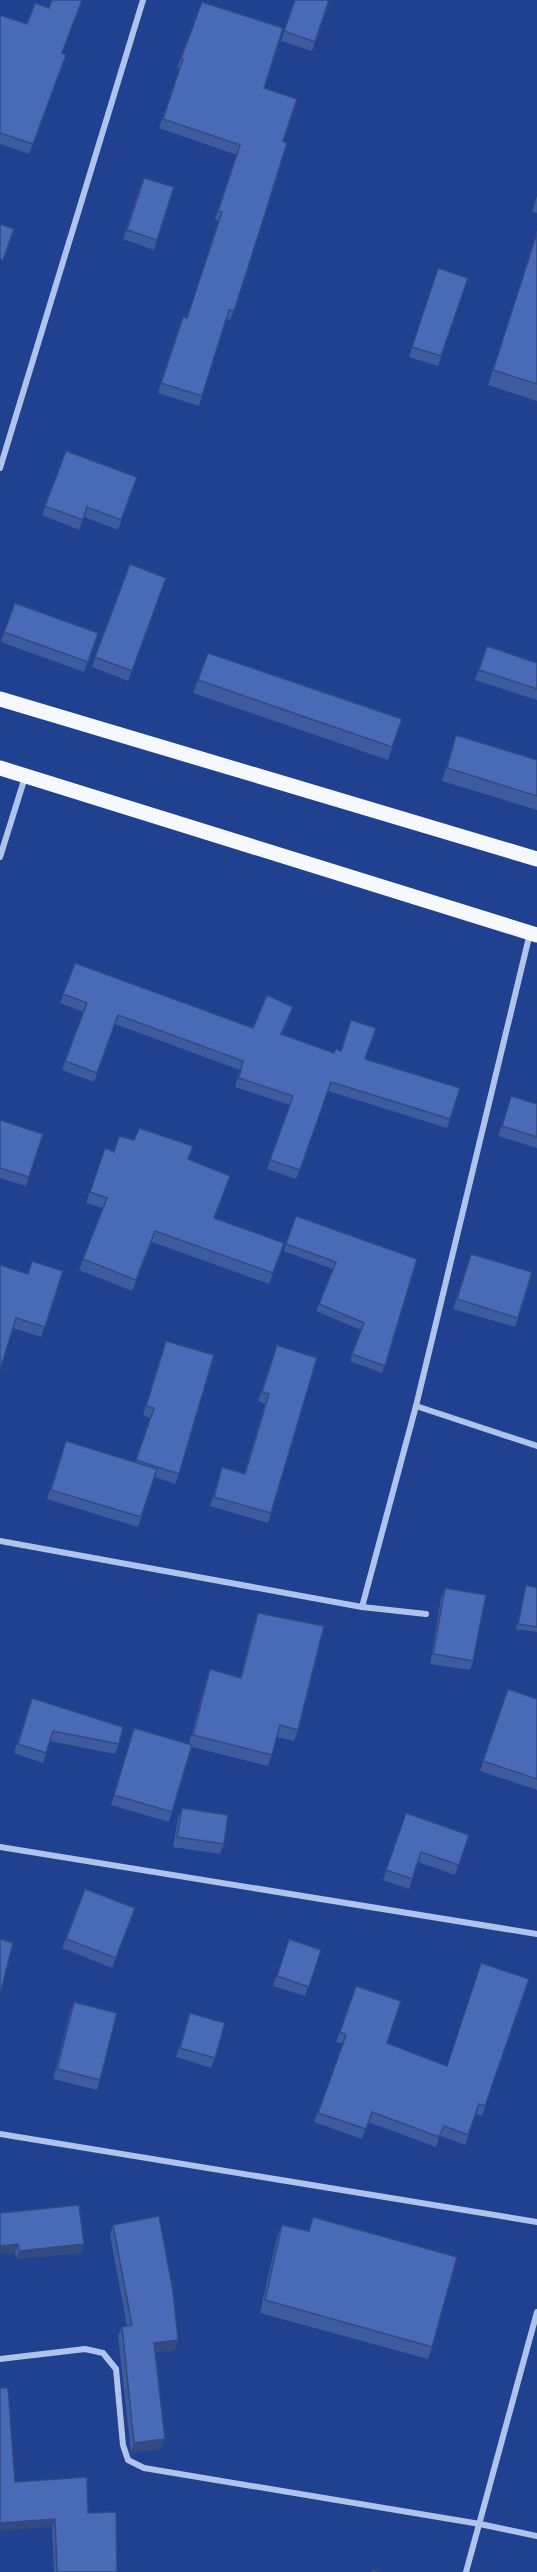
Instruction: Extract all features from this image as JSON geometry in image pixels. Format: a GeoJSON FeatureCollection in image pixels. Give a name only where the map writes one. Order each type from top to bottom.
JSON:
{"type":"FeatureCollection","features":[{"type":"Feature","properties":{"kind":"main road"},"geometry":{"type":"LineString","coordinates":[[0,699],[537,859]]}},
{"type":"Feature","properties":{"kind":"main road"},"geometry":{"type":"LineString","coordinates":[[0,768],[533,934]]}},
{"type":"Feature","properties":{"kind":"street"},"geometry":{"type":"LineString","coordinates":[[0,468],[143,0]]}},
{"type":"Feature","properties":{"kind":"street"},"geometry":{"type":"LineString","coordinates":[[0,857],[26,776]]}},
{"type":"Feature","properties":{"kind":"street"},"geometry":{"type":"LineString","coordinates":[[362,1607],[416,1406],[533,934]]}},
{"type":"Feature","properties":{"kind":"street"},"geometry":{"type":"LineString","coordinates":[[416,1406],[537,1446]]}},
{"type":"Feature","properties":{"kind":"street"},"geometry":{"type":"LineString","coordinates":[[0,1541],[362,1607],[426,1614]]}},
{"type":"Feature","properties":{"kind":"street"},"geometry":{"type":"LineString","coordinates":[[0,1847],[537,1934]]}},
{"type":"Feature","properties":{"kind":"street"},"geometry":{"type":"LineString","coordinates":[[0,2134],[537,2222]]}},
{"type":"Feature","properties":{"kind":"street"},"geometry":{"type":"LineString","coordinates":[[466,2572],[537,2312]]}},
{"type":"Feature","properties":{"kind":"street"},"geometry":{"type":"LineString","coordinates":[[0,2359],[85,2349],[104,2353],[116,2369],[123,2445],[128,2460],[144,2468],[480,2524],[537,2536]]}},
{"type":"Feature","properties":{"kind":"building"},"geometry":{"type":"Polygon","coordinates":[[[52,0],[82,0],[62,53],[66,55],[33,144],[0,133],[0,15],[27,24],[35,3],[49,8],[52,0]]]}},
{"type":"Feature","properties":{"kind":"building"},"geometry":{"type":"Polygon","coordinates":[[[295,0],[329,0],[315,42],[284,31],[295,0]]]}},
{"type":"Feature","properties":{"kind":"building"},"geometry":{"type":"Polygon","coordinates":[[[202,2],[283,28],[264,88],[297,99],[283,141],[287,143],[260,230],[234,311],[229,310],[202,396],[161,383],[183,317],[187,318],[222,212],[218,211],[240,145],[163,119],[183,59],[181,58],[202,2]]]}},
{"type":"Feature","properties":{"kind":"building"},"geometry":{"type":"Polygon","coordinates":[[[144,178],[174,187],[157,240],[127,230],[144,178]]]}},
{"type":"Feature","properties":{"kind":"building"},"geometry":{"type":"Polygon","coordinates":[[[0,224],[14,229],[3,260],[0,259],[0,224]]]}},
{"type":"Feature","properties":{"kind":"building"},"geometry":{"type":"Polygon","coordinates":[[[537,233],[537,384],[493,370],[537,233]]]}},
{"type":"Feature","properties":{"kind":"building"},"geometry":{"type":"Polygon","coordinates":[[[438,268],[468,278],[441,356],[412,347],[438,268]]]}},
{"type":"Feature","properties":{"kind":"building"},"geometry":{"type":"Polygon","coordinates":[[[66,451],[137,477],[121,520],[87,507],[83,520],[45,506],[66,451]]]}},
{"type":"Feature","properties":{"kind":"building"},"geometry":{"type":"Polygon","coordinates":[[[130,564],[166,578],[132,671],[95,657],[130,564]]]}},
{"type":"Feature","properties":{"kind":"building"},"geometry":{"type":"Polygon","coordinates":[[[15,603],[98,633],[88,662],[4,632],[15,603]]]}},
{"type":"Feature","properties":{"kind":"building"},"geometry":{"type":"Polygon","coordinates":[[[487,646],[537,663],[537,689],[479,670],[487,646]]]}},
{"type":"Feature","properties":{"kind":"building"},"geometry":{"type":"Polygon","coordinates":[[[208,653],[402,719],[392,747],[198,680],[208,653]]]}},
{"type":"Feature","properties":{"kind":"building"},"geometry":{"type":"Polygon","coordinates":[[[456,735],[537,760],[537,796],[447,768],[456,735]]]}},
{"type":"Feature","properties":{"kind":"building"},"geometry":{"type":"Polygon","coordinates":[[[75,963],[253,1028],[267,995],[293,1007],[281,1034],[334,1053],[336,1049],[341,1051],[351,1020],[376,1028],[365,1059],[460,1088],[450,1119],[331,1082],[300,1170],[270,1160],[293,1096],[239,1078],[243,1061],[118,1015],[97,1073],[65,1061],[87,1003],[63,994],[75,963]]]}},
{"type":"Feature","properties":{"kind":"building"},"geometry":{"type":"Polygon","coordinates":[[[511,1096],[537,1104],[537,1137],[502,1126],[511,1096]]]}},
{"type":"Feature","properties":{"kind":"building"},"geometry":{"type":"Polygon","coordinates":[[[0,1120],[43,1134],[29,1177],[0,1168],[0,1120]]]}},
{"type":"Feature","properties":{"kind":"building"},"geometry":{"type":"Polygon","coordinates":[[[139,1128],[193,1146],[188,1159],[230,1176],[214,1218],[284,1243],[273,1273],[155,1231],[136,1280],[83,1259],[107,1198],[90,1192],[105,1148],[114,1152],[119,1136],[134,1140],[139,1128]]]}},
{"type":"Feature","properties":{"kind":"building"},"geometry":{"type":"Polygon","coordinates":[[[296,1216],[417,1259],[385,1366],[352,1354],[364,1323],[319,1304],[336,1262],[286,1244],[296,1216]]]}},
{"type":"Feature","properties":{"kind":"building"},"geometry":{"type":"Polygon","coordinates":[[[471,1254],[532,1272],[518,1318],[457,1299],[471,1254]]]}},
{"type":"Feature","properties":{"kind":"building"},"geometry":{"type":"Polygon","coordinates":[[[32,1261],[63,1271],[45,1327],[16,1318],[0,1370],[0,1265],[28,1274],[32,1261]]]}},
{"type":"Feature","properties":{"kind":"building"},"geometry":{"type":"Polygon","coordinates":[[[166,1341],[214,1355],[179,1474],[136,1460],[154,1408],[146,1406],[166,1341]]]}},
{"type":"Feature","properties":{"kind":"building"},"geometry":{"type":"Polygon","coordinates":[[[277,1345],[317,1358],[271,1513],[214,1497],[222,1467],[245,1474],[269,1394],[262,1392],[277,1345]]]}},
{"type":"Feature","properties":{"kind":"building"},"geometry":{"type":"Polygon","coordinates":[[[66,1441],[157,1469],[141,1517],[51,1490],[66,1441]]]}},
{"type":"Feature","properties":{"kind":"building"},"geometry":{"type":"Polygon","coordinates":[[[526,1585],[537,1588],[537,1627],[518,1624],[526,1585]]]}},
{"type":"Feature","properties":{"kind":"building"},"geometry":{"type":"Polygon","coordinates":[[[445,1588],[486,1595],[473,1661],[433,1654],[445,1588]]]}},
{"type":"Feature","properties":{"kind":"building"},"geometry":{"type":"Polygon","coordinates":[[[258,1613],[324,1626],[298,1730],[280,1725],[272,1755],[193,1735],[210,1669],[241,1678],[258,1613]]]}},
{"type":"Feature","properties":{"kind":"building"},"geometry":{"type":"Polygon","coordinates":[[[508,1689],[537,1699],[537,1779],[483,1761],[508,1689]]]}},
{"type":"Feature","properties":{"kind":"building"},"geometry":{"type":"Polygon","coordinates":[[[32,1698],[123,1727],[119,1744],[53,1731],[46,1753],[18,1744],[32,1698]]]}},
{"type":"Feature","properties":{"kind":"building"},"geometry":{"type":"Polygon","coordinates":[[[134,1728],[192,1745],[172,1812],[114,1795],[134,1728]]]}},
{"type":"Feature","properties":{"kind":"building"},"geometry":{"type":"Polygon","coordinates":[[[182,1808],[228,1815],[224,1844],[177,1837],[182,1808]]]}},
{"type":"Feature","properties":{"kind":"building"},"geometry":{"type":"Polygon","coordinates":[[[406,1813],[469,1835],[459,1865],[421,1852],[412,1879],[386,1870],[406,1813]]]}},
{"type":"Feature","properties":{"kind":"building"},"geometry":{"type":"Polygon","coordinates":[[[85,1889],[135,1908],[116,1958],[66,1939],[85,1889]]]}},
{"type":"Feature","properties":{"kind":"building"},"geometry":{"type":"Polygon","coordinates":[[[0,1939],[13,1943],[0,1995],[0,1939]]]}},
{"type":"Feature","properties":{"kind":"building"},"geometry":{"type":"Polygon","coordinates":[[[289,1939],[321,1950],[309,1987],[277,1976],[289,1939]]]}},
{"type":"Feature","properties":{"kind":"building"},"geometry":{"type":"Polygon","coordinates":[[[481,1963],[529,1979],[485,2106],[479,2104],[468,2135],[444,2126],[439,2137],[372,2112],[366,2129],[318,2113],[346,2035],[340,2032],[356,1986],[401,2001],[387,2043],[447,2066],[481,1963]]]}},
{"type":"Feature","properties":{"kind":"building"},"geometry":{"type":"Polygon","coordinates":[[[74,2002],[117,2013],[100,2080],[57,2069],[74,2002]]]}},
{"type":"Feature","properties":{"kind":"building"},"geometry":{"type":"Polygon","coordinates":[[[190,2013],[225,2023],[215,2058],[180,2048],[190,2013]]]}},
{"type":"Feature","properties":{"kind":"building"},"geometry":{"type":"Polygon","coordinates":[[[79,2205],[84,2244],[19,2251],[18,2244],[0,2246],[0,2213],[79,2205]]]}},
{"type":"Feature","properties":{"kind":"building"},"geometry":{"type":"Polygon","coordinates":[[[159,2216],[173,2291],[178,2340],[154,2343],[165,2439],[134,2443],[122,2327],[132,2325],[113,2225],[159,2216]]]}},
{"type":"Feature","properties":{"kind":"building"},"geometry":{"type":"Polygon","coordinates":[[[313,2217],[457,2257],[432,2347],[265,2300],[282,2225],[309,2231],[313,2217]]]}},
{"type":"Feature","properties":{"kind":"building"},"geometry":{"type":"Polygon","coordinates":[[[0,2388],[8,2388],[15,2482],[87,2477],[88,2513],[116,2512],[117,2572],[57,2572],[55,2519],[0,2523],[0,2388]]]}}]}
